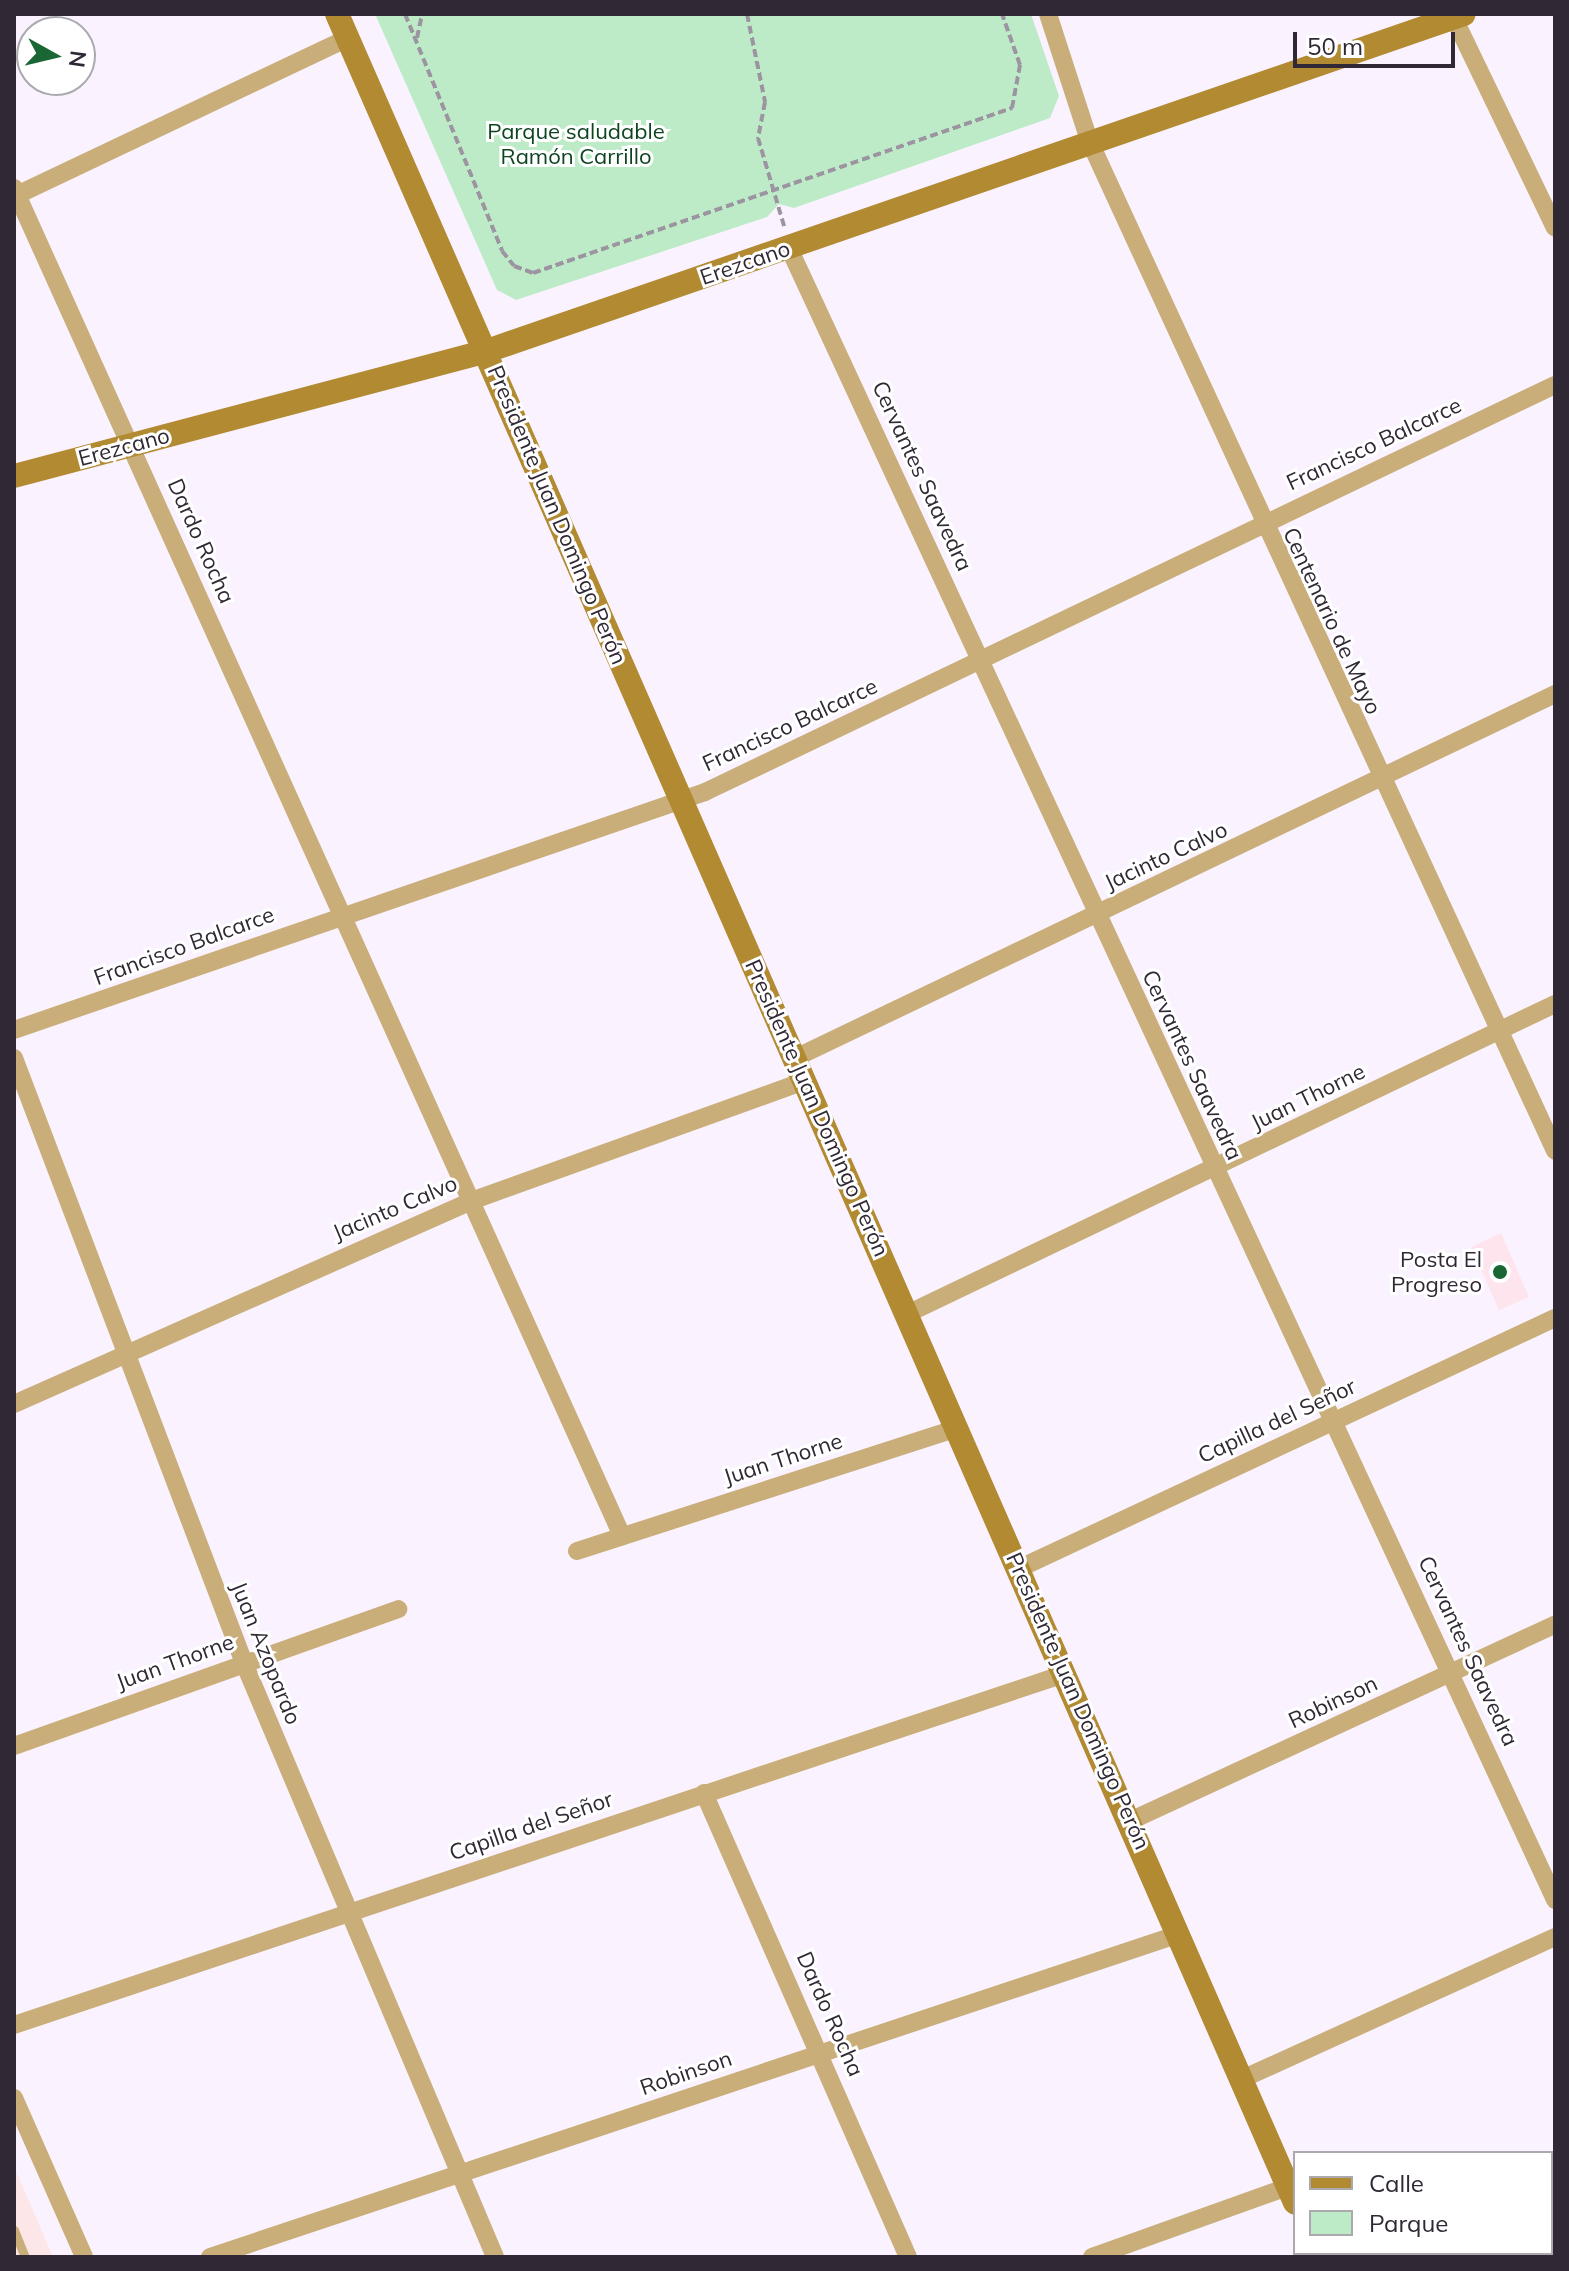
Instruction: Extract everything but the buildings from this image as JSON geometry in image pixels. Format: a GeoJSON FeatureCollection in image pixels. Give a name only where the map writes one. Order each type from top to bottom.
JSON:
{"type":"FeatureCollection","features":[{"type":"Feature","properties":{"kind":"street","name":"Presidente Juan Domingo Perón"},"geometry":{"type":"LineString","coordinates":[[337,14],[1020,1568],[1291,2195]]}},
{"type":"Feature","properties":{"kind":"street","name":"Centenario de Mayo"},"geometry":{"type":"LineString","coordinates":[[1048,14],[1089,140],[1261,525],[1555,1151]]}},
{"type":"Feature","properties":{"kind":"street"},"geometry":{"type":"LineString","coordinates":[[1457,15],[1555,228]]}},
{"type":"Feature","properties":{"kind":"street","name":"Erezcano"},"geometry":{"type":"LineString","coordinates":[[14,476],[487,351],[1457,15]]}},
{"type":"Feature","properties":{"kind":"street"},"geometry":{"type":"LineString","coordinates":[[16,191],[348,38]]}},
{"type":"Feature","properties":{"kind":"street","name":"Dardo Rocha"},"geometry":{"type":"LineString","coordinates":[[16,191],[474,1200],[622,1536]]}},
{"type":"Feature","properties":{"kind":"street","name":"Cervantes Saavedra"},"geometry":{"type":"LineString","coordinates":[[789,248],[1214,1170],[1453,1673],[1555,1900]]}},
{"type":"Feature","properties":{"kind":"street","name":"Francisco Balcarce"},"geometry":{"type":"LineString","coordinates":[[14,1030],[682,799],[981,661],[1555,385]]}},
{"type":"Feature","properties":{"kind":"street","name":"Jacinto Calvo"},"geometry":{"type":"LineString","coordinates":[[795,1058],[1381,781],[1555,694]]}},
{"type":"Feature","properties":{"kind":"street","name":"Juan Thorne"},"geometry":{"type":"LineString","coordinates":[[907,1314],[1214,1170],[1555,1004]]}},
{"type":"Feature","properties":{"kind":"street","name":"Juan Azopardo"},"geometry":{"type":"LineString","coordinates":[[14,1058],[123,1355],[244,1663],[345,1913],[495,2257]]}},
{"type":"Feature","properties":{"kind":"street","name":"Jacinto Calvo"},"geometry":{"type":"LineString","coordinates":[[14,1404],[474,1200],[805,1081]]}},
{"type":"Feature","properties":{"kind":"street","name":"Capilla del Señor"},"geometry":{"type":"LineString","coordinates":[[1020,1568],[1555,1318]]}},
{"type":"Feature","properties":{"kind":"street","name":"Juan Thorne"},"geometry":{"type":"LineString","coordinates":[[577,1551],[958,1428]]}},
{"type":"Feature","properties":{"kind":"street","name":"Juan Thorne"},"geometry":{"type":"LineString","coordinates":[[14,1746],[398,1609]]}},
{"type":"Feature","properties":{"kind":"street","name":"Robinson"},"geometry":{"type":"LineString","coordinates":[[1130,1821],[1555,1625]]}},
{"type":"Feature","properties":{"kind":"street","name":"Capilla del Señor"},"geometry":{"type":"LineString","coordinates":[[14,2025],[1064,1674]]}},
{"type":"Feature","properties":{"kind":"street","name":"Dardo Rocha"},"geometry":{"type":"LineString","coordinates":[[704,1793],[821,2052],[908,2257]]}},
{"type":"Feature","properties":{"kind":"street","name":"Robinson"},"geometry":{"type":"LineString","coordinates":[[210,2257],[459,2177],[821,2052],[1179,1934]]}},
{"type":"Feature","properties":{"kind":"street"},"geometry":{"type":"LineString","coordinates":[[1242,2079],[1555,1937]]}},
{"type":"Feature","properties":{"kind":"street"},"geometry":{"type":"LineString","coordinates":[[14,2098],[84,2257]]}},
{"type":"Feature","properties":{"kind":"street"},"geometry":{"type":"LineString","coordinates":[[1092,2257],[1291,2195]]}},
{"type":"Feature","properties":{"kind":"lane"},"geometry":{"type":"LineString","coordinates":[[14,2230],[25,2257]]}},
{"type":"Feature","properties":{"kind":"path"},"geometry":{"type":"LineString","coordinates":[[405,14],[514,266],[533,273],[774,193],[1012,108],[1020,65],[1002,14]]}},
{"type":"Feature","properties":{"kind":"path"},"geometry":{"type":"LineString","coordinates":[[416,41],[422,14]]}},
{"type":"Feature","properties":{"kind":"path"},"geometry":{"type":"LineString","coordinates":[[747,14],[765,102],[758,138],[779,204]]}},
{"type":"Feature","properties":{"kind":"shaded area","name":"Posta El Progreso"},"geometry":{"type":"Polygon","coordinates":[[[1501,1233],[1529,1297],[1499,1310],[1471,1247],[1501,1233]]]}},
{"type":"Feature","properties":{"kind":"shaded area"},"geometry":{"type":"Polygon","coordinates":[[[14,2166],[53,2257],[14,2257],[14,2166]]]}},
{"type":"Feature","properties":{"kind":"green space","name":"Parque saludable Ramón Carrillo"},"geometry":{"type":"Polygon","coordinates":[[[375,14],[1031,14],[1059,96],[1050,118],[794,208],[779,204],[767,217],[516,300],[497,290],[375,14]]]}},
{"type":"Feature","properties":{"kind":"place","name":"Posta El Progreso"},"geometry":{"type":"Point","coordinates":[1500,1272]}}]}
